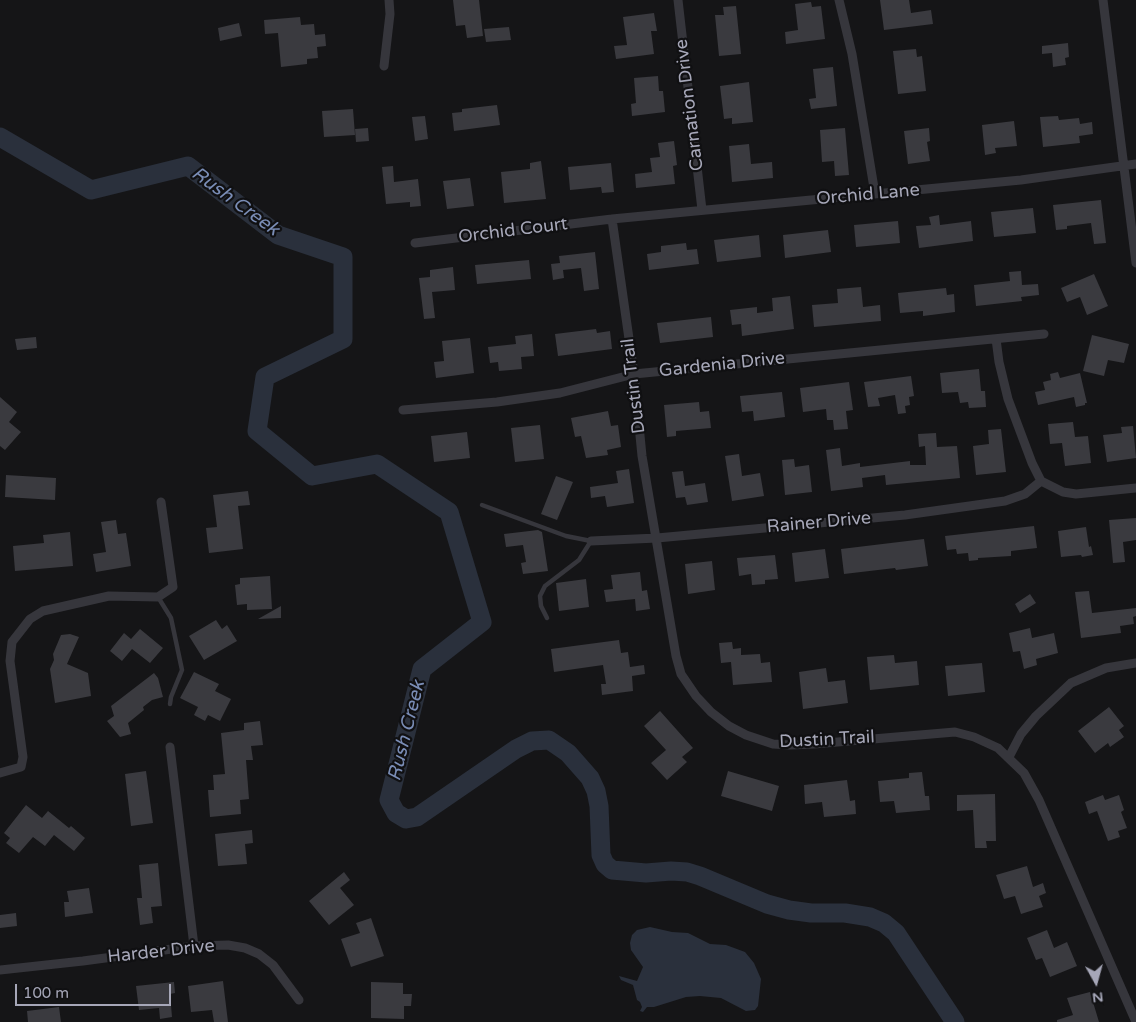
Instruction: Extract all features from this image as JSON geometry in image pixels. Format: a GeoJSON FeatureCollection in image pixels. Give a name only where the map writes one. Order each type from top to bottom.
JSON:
{"type":"FeatureCollection","features":[{"type":"Feature","properties":{"kind":"street"},"geometry":{"type":"LineString","coordinates":[[384,66],[390,14],[389,0]]}},
{"type":"Feature","properties":{"kind":"street","name":"Carnation Drive"},"geometry":{"type":"LineString","coordinates":[[678,0],[702,210]]}},
{"type":"Feature","properties":{"kind":"street"},"geometry":{"type":"LineString","coordinates":[[839,0],[852,54],[875,194]]}},
{"type":"Feature","properties":{"kind":"street"},"geometry":{"type":"LineString","coordinates":[[1104,0],[1136,263]]}},
{"type":"Feature","properties":{"kind":"street","name":"Orchid Lane"},"geometry":{"type":"LineString","coordinates":[[612,219],[1021,180],[1136,164]]}},
{"type":"Feature","properties":{"kind":"street","name":"Orchid Court"},"geometry":{"type":"LineString","coordinates":[[415,243],[612,219]]}},
{"type":"Feature","properties":{"kind":"street","name":"Dustin Trail"},"geometry":{"type":"LineString","coordinates":[[612,219],[634,374],[642,456],[676,656],[681,674],[696,696],[711,712],[729,726],[762,741],[790,745],[955,732],[986,741],[998,748],[1024,773],[1039,800],[1136,1022]]}},
{"type":"Feature","properties":{"kind":"street","name":"Gardenia Drive"},"geometry":{"type":"LineString","coordinates":[[403,410],[497,402],[560,393],[634,374],[1044,334]]}},
{"type":"Feature","properties":{"kind":"street"},"geometry":{"type":"LineString","coordinates":[[996,339],[999,362],[1008,399],[1032,463],[1041,481],[1063,492],[1076,494],[1136,488]]}},
{"type":"Feature","properties":{"kind":"street","name":"Rainer Drive"},"geometry":{"type":"LineString","coordinates":[[591,541],[657,538],[905,515],[996,502],[1025,494],[1041,481]]}},
{"type":"Feature","properties":{"kind":"street"},"geometry":{"type":"LineString","coordinates":[[0,773],[20,767],[23,757],[10,661],[12,642],[30,619],[43,611],[109,596],[158,597],[173,587],[161,502]]}},
{"type":"Feature","properties":{"kind":"street"},"geometry":{"type":"LineString","coordinates":[[1009,757],[1020,734],[1071,683],[1106,668],[1136,663]]}},
{"type":"Feature","properties":{"kind":"street"},"geometry":{"type":"LineString","coordinates":[[170,748],[194,946]]}},
{"type":"Feature","properties":{"kind":"street","name":"Harder Drive"},"geometry":{"type":"LineString","coordinates":[[0,970],[194,946],[228,945],[244,948],[259,954],[273,965],[299,1000]]}},
{"type":"Feature","properties":{"kind":"lane"},"geometry":{"type":"LineString","coordinates":[[482,505],[566,536],[591,541],[579,560],[545,586],[540,596],[541,606],[548,618]]}},
{"type":"Feature","properties":{"kind":"lane"},"geometry":{"type":"LineString","coordinates":[[158,597],[171,618],[182,670],[170,704]]}},
{"type":"Feature","properties":{"kind":"water"},"geometry":{"type":"Polygon","coordinates":[[[650,927],[672,932],[688,933],[710,944],[726,945],[745,952],[754,963],[761,979],[758,1006],[755,1010],[746,1011],[721,998],[700,996],[686,997],[654,1007],[647,1007],[643,1012],[640,1011],[642,1007],[637,1000],[633,985],[621,980],[619,976],[637,981],[643,967],[631,950],[630,943],[632,935],[637,930],[650,927]]]}},
{"type":"Feature","properties":{"kind":"building"},"geometry":{"type":"Polygon","coordinates":[[[453,0],[479,0],[483,36],[467,38],[465,25],[456,26],[453,0]]]}},
{"type":"Feature","properties":{"kind":"building"},"geometry":{"type":"Polygon","coordinates":[[[880,0],[909,0],[911,13],[931,10],[933,24],[884,30],[880,0]]]}},
{"type":"Feature","properties":{"kind":"building"},"geometry":{"type":"Polygon","coordinates":[[[811,2],[812,7],[821,6],[825,39],[786,44],[785,32],[798,30],[795,4],[811,2]]]}},
{"type":"Feature","properties":{"kind":"building"},"geometry":{"type":"Polygon","coordinates":[[[736,6],[741,54],[719,56],[715,15],[724,15],[723,7],[736,6]]]}},
{"type":"Feature","properties":{"kind":"building"},"geometry":{"type":"Polygon","coordinates":[[[654,13],[657,31],[651,31],[654,54],[616,59],[614,46],[627,45],[623,17],[654,13]]]}},
{"type":"Feature","properties":{"kind":"building"},"geometry":{"type":"Polygon","coordinates":[[[300,17],[301,25],[314,24],[315,35],[325,34],[326,46],[317,47],[318,58],[307,59],[307,64],[281,67],[278,33],[265,34],[264,20],[300,17]]]}},
{"type":"Feature","properties":{"kind":"building"},"geometry":{"type":"Polygon","coordinates":[[[239,23],[242,36],[220,41],[218,28],[239,23]]]}},
{"type":"Feature","properties":{"kind":"building"},"geometry":{"type":"Polygon","coordinates":[[[509,27],[511,40],[486,42],[484,29],[509,27]]]}},
{"type":"Feature","properties":{"kind":"building"},"geometry":{"type":"Polygon","coordinates":[[[1068,43],[1069,57],[1065,58],[1066,65],[1053,67],[1052,53],[1042,54],[1042,46],[1068,43]]]}},
{"type":"Feature","properties":{"kind":"building"},"geometry":{"type":"Polygon","coordinates":[[[916,49],[917,57],[922,56],[926,91],[898,94],[893,51],[916,49]]]}},
{"type":"Feature","properties":{"kind":"building"},"geometry":{"type":"Polygon","coordinates":[[[833,67],[837,106],[811,109],[809,99],[816,98],[813,69],[833,67]]]}},
{"type":"Feature","properties":{"kind":"building"},"geometry":{"type":"Polygon","coordinates":[[[658,76],[659,91],[663,91],[665,112],[632,116],[631,104],[636,103],[634,78],[658,76]]]}},
{"type":"Feature","properties":{"kind":"building"},"geometry":{"type":"Polygon","coordinates":[[[749,82],[753,122],[732,124],[732,118],[724,119],[720,86],[749,82]]]}},
{"type":"Feature","properties":{"kind":"building"},"geometry":{"type":"Polygon","coordinates":[[[497,105],[500,125],[454,131],[452,113],[462,112],[462,109],[497,105]]]}},
{"type":"Feature","properties":{"kind":"building"},"geometry":{"type":"Polygon","coordinates":[[[353,109],[355,135],[324,137],[322,111],[353,109]]]}},
{"type":"Feature","properties":{"kind":"building"},"geometry":{"type":"Polygon","coordinates":[[[425,116],[428,139],[415,141],[412,117],[425,116]]]}},
{"type":"Feature","properties":{"kind":"building"},"geometry":{"type":"Polygon","coordinates":[[[1058,116],[1059,120],[1079,118],[1080,124],[1092,122],[1093,134],[1079,136],[1080,143],[1043,147],[1040,117],[1058,116]]]}},
{"type":"Feature","properties":{"kind":"building"},"geometry":{"type":"Polygon","coordinates":[[[1014,121],[1017,146],[995,148],[996,153],[985,155],[982,125],[1014,121]]]}},
{"type":"Feature","properties":{"kind":"building"},"geometry":{"type":"Polygon","coordinates":[[[368,128],[369,141],[356,142],[355,129],[368,128]]]}},
{"type":"Feature","properties":{"kind":"building"},"geometry":{"type":"Polygon","coordinates":[[[845,128],[849,175],[835,176],[834,161],[822,162],[820,130],[845,128]]]}},
{"type":"Feature","properties":{"kind":"building"},"geometry":{"type":"Polygon","coordinates":[[[929,128],[930,141],[927,142],[930,161],[908,164],[904,131],[929,128]]]}},
{"type":"Feature","properties":{"kind":"building"},"geometry":{"type":"Polygon","coordinates":[[[674,141],[677,165],[673,166],[675,184],[636,188],[635,174],[652,172],[650,158],[660,157],[658,143],[674,141]]]}},
{"type":"Feature","properties":{"kind":"building"},"geometry":{"type":"Polygon","coordinates":[[[749,144],[751,164],[772,162],[773,178],[732,182],[729,146],[749,144]]]}},
{"type":"Feature","properties":{"kind":"building"},"geometry":{"type":"Polygon","coordinates":[[[541,161],[546,199],[504,203],[501,172],[530,169],[530,163],[541,161]]]}},
{"type":"Feature","properties":{"kind":"building"},"geometry":{"type":"Polygon","coordinates":[[[611,163],[614,192],[602,193],[601,187],[570,190],[568,167],[611,163]]]}},
{"type":"Feature","properties":{"kind":"building"},"geometry":{"type":"Polygon","coordinates":[[[393,166],[394,182],[418,179],[421,206],[410,207],[410,202],[386,204],[382,167],[393,166]]]}},
{"type":"Feature","properties":{"kind":"building"},"geometry":{"type":"Polygon","coordinates":[[[470,178],[474,206],[447,209],[443,181],[470,178]]]}},
{"type":"Feature","properties":{"kind":"building"},"geometry":{"type":"Polygon","coordinates":[[[1101,200],[1106,243],[1094,244],[1091,223],[1067,226],[1067,229],[1056,230],[1053,205],[1101,200]]]}},
{"type":"Feature","properties":{"kind":"building"},"geometry":{"type":"Polygon","coordinates":[[[1033,208],[1036,233],[994,237],[991,212],[1033,208]]]}},
{"type":"Feature","properties":{"kind":"building"},"geometry":{"type":"Polygon","coordinates":[[[939,215],[940,225],[971,221],[973,241],[919,248],[916,226],[931,225],[929,217],[939,215]]]}},
{"type":"Feature","properties":{"kind":"building"},"geometry":{"type":"Polygon","coordinates":[[[898,221],[900,243],[856,247],[854,225],[898,221]]]}},
{"type":"Feature","properties":{"kind":"building"},"geometry":{"type":"Polygon","coordinates":[[[828,230],[831,252],[785,258],[783,235],[828,230]]]}},
{"type":"Feature","properties":{"kind":"building"},"geometry":{"type":"Polygon","coordinates":[[[759,235],[761,257],[717,262],[714,240],[759,235]]]}},
{"type":"Feature","properties":{"kind":"building"},"geometry":{"type":"Polygon","coordinates":[[[686,243],[687,250],[697,249],[699,264],[649,270],[647,254],[661,252],[661,246],[686,243]]]}},
{"type":"Feature","properties":{"kind":"building"},"geometry":{"type":"Polygon","coordinates":[[[595,252],[599,289],[584,291],[581,268],[563,270],[564,278],[553,280],[551,264],[560,263],[559,256],[595,252]]]}},
{"type":"Feature","properties":{"kind":"building"},"geometry":{"type":"Polygon","coordinates":[[[529,260],[531,279],[477,284],[475,265],[529,260]]]}},
{"type":"Feature","properties":{"kind":"building"},"geometry":{"type":"Polygon","coordinates":[[[453,267],[455,290],[432,292],[435,318],[424,319],[419,278],[430,277],[430,270],[453,267]]]}},
{"type":"Feature","properties":{"kind":"building"},"geometry":{"type":"Polygon","coordinates":[[[1021,271],[1022,285],[1038,284],[1039,295],[1021,297],[1022,301],[976,306],[974,285],[1010,281],[1009,272],[1021,271]]]}},
{"type":"Feature","properties":{"kind":"building"},"geometry":{"type":"Polygon","coordinates":[[[1094,274],[1108,306],[1087,315],[1080,297],[1067,302],[1061,288],[1094,274]]]}},
{"type":"Feature","properties":{"kind":"building"},"geometry":{"type":"Polygon","coordinates":[[[861,287],[863,307],[880,305],[881,321],[814,327],[812,305],[838,303],[837,289],[861,287]]]}},
{"type":"Feature","properties":{"kind":"building"},"geometry":{"type":"Polygon","coordinates":[[[946,288],[947,295],[954,294],[955,312],[923,316],[923,311],[900,313],[898,293],[946,288]]]}},
{"type":"Feature","properties":{"kind":"building"},"geometry":{"type":"Polygon","coordinates":[[[790,296],[794,329],[742,336],[741,324],[732,325],[730,310],[757,307],[757,313],[773,311],[772,298],[790,296]]]}},
{"type":"Feature","properties":{"kind":"building"},"geometry":{"type":"Polygon","coordinates":[[[711,317],[713,337],[660,343],[657,323],[711,317]]]}},
{"type":"Feature","properties":{"kind":"building"},"geometry":{"type":"Polygon","coordinates":[[[596,329],[597,333],[610,331],[612,349],[558,356],[555,334],[596,329]]]}},
{"type":"Feature","properties":{"kind":"building"},"geometry":{"type":"Polygon","coordinates":[[[532,334],[534,356],[521,357],[522,369],[499,371],[498,362],[490,363],[488,347],[516,344],[515,336],[532,334]]]}},
{"type":"Feature","properties":{"kind":"building"},"geometry":{"type":"Polygon","coordinates":[[[1092,335],[1129,344],[1124,363],[1108,360],[1104,376],[1083,371],[1092,335]]]}},
{"type":"Feature","properties":{"kind":"building"},"geometry":{"type":"Polygon","coordinates":[[[36,337],[37,348],[17,350],[15,339],[36,337]]]}},
{"type":"Feature","properties":{"kind":"building"},"geometry":{"type":"Polygon","coordinates":[[[470,338],[474,373],[436,378],[434,362],[444,361],[442,341],[470,338]]]}},
{"type":"Feature","properties":{"kind":"building"},"geometry":{"type":"Polygon","coordinates":[[[979,369],[981,391],[985,391],[986,407],[969,408],[968,402],[960,403],[958,392],[942,393],[940,373],[979,369]]]}},
{"type":"Feature","properties":{"kind":"building"},"geometry":{"type":"Polygon","coordinates":[[[1058,372],[1060,378],[1080,373],[1087,403],[1085,405],[1076,407],[1074,397],[1038,405],[1035,392],[1045,390],[1043,382],[1051,380],[1050,374],[1058,372]]]}},
{"type":"Feature","properties":{"kind":"building"},"geometry":{"type":"Polygon","coordinates":[[[911,376],[914,396],[909,397],[910,405],[905,406],[906,413],[898,414],[895,395],[878,398],[880,406],[868,407],[864,382],[911,376]]]}},
{"type":"Feature","properties":{"kind":"building"},"geometry":{"type":"Polygon","coordinates":[[[849,382],[853,410],[846,411],[848,429],[834,430],[833,420],[827,420],[826,409],[803,412],[800,388],[849,382]]]}},
{"type":"Feature","properties":{"kind":"building"},"geometry":{"type":"Polygon","coordinates":[[[782,392],[785,417],[754,421],[753,411],[742,412],[740,396],[782,392]]]}},
{"type":"Feature","properties":{"kind":"building"},"geometry":{"type":"Polygon","coordinates":[[[0,397],[17,412],[9,422],[21,432],[5,450],[0,446],[0,397]]]}},
{"type":"Feature","properties":{"kind":"building"},"geometry":{"type":"Polygon","coordinates":[[[699,402],[700,412],[709,411],[711,428],[676,431],[676,436],[667,437],[664,405],[699,402]]]}},
{"type":"Feature","properties":{"kind":"building"},"geometry":{"type":"Polygon","coordinates":[[[608,411],[611,426],[618,425],[621,447],[607,450],[608,455],[586,458],[581,436],[575,437],[571,418],[608,411]]]}},
{"type":"Feature","properties":{"kind":"building"},"geometry":{"type":"Polygon","coordinates":[[[1073,422],[1075,437],[1088,436],[1091,463],[1065,466],[1062,443],[1050,444],[1048,424],[1073,422]]]}},
{"type":"Feature","properties":{"kind":"building"},"geometry":{"type":"Polygon","coordinates":[[[540,425],[544,459],[515,462],[511,428],[540,425]]]}},
{"type":"Feature","properties":{"kind":"building"},"geometry":{"type":"Polygon","coordinates":[[[1133,426],[1136,458],[1107,462],[1103,435],[1122,433],[1121,427],[1133,426]]]}},
{"type":"Feature","properties":{"kind":"building"},"geometry":{"type":"Polygon","coordinates":[[[1001,429],[1006,472],[976,475],[973,446],[989,444],[988,430],[1001,429]]]}},
{"type":"Feature","properties":{"kind":"building"},"geometry":{"type":"Polygon","coordinates":[[[467,432],[470,458],[434,462],[431,436],[467,432]]]}},
{"type":"Feature","properties":{"kind":"building"},"geometry":{"type":"Polygon","coordinates":[[[936,433],[937,447],[957,446],[960,478],[886,485],[885,475],[862,478],[863,487],[831,491],[826,450],[840,448],[842,466],[860,463],[860,467],[910,461],[910,465],[926,465],[925,446],[919,447],[918,434],[936,433]]]}},
{"type":"Feature","properties":{"kind":"building"},"geometry":{"type":"Polygon","coordinates":[[[739,454],[742,476],[760,473],[764,496],[732,501],[725,456],[739,454]]]}},
{"type":"Feature","properties":{"kind":"building"},"geometry":{"type":"Polygon","coordinates":[[[794,459],[795,467],[809,465],[812,492],[785,495],[782,460],[794,459]]]}},
{"type":"Feature","properties":{"kind":"building"},"geometry":{"type":"Polygon","coordinates":[[[629,469],[634,503],[607,507],[605,496],[591,498],[590,487],[618,483],[616,471],[629,469]]]}},
{"type":"Feature","properties":{"kind":"building"},"geometry":{"type":"Polygon","coordinates":[[[683,471],[685,486],[705,483],[708,502],[687,505],[685,497],[676,498],[672,472],[683,471]]]}},
{"type":"Feature","properties":{"kind":"building"},"geometry":{"type":"Polygon","coordinates":[[[6,475],[56,478],[55,500],[5,497],[6,475]]]}},
{"type":"Feature","properties":{"kind":"building"},"geometry":{"type":"Polygon","coordinates":[[[556,476],[573,482],[557,520],[541,514],[556,476]]]}},
{"type":"Feature","properties":{"kind":"building"},"geometry":{"type":"Polygon","coordinates":[[[248,491],[250,505],[238,506],[243,549],[209,553],[206,528],[217,527],[213,495],[248,491]]]}},
{"type":"Feature","properties":{"kind":"building"},"geometry":{"type":"Polygon","coordinates":[[[1136,518],[1136,540],[1123,542],[1125,562],[1113,563],[1109,520],[1136,518]]]}},
{"type":"Feature","properties":{"kind":"building"},"geometry":{"type":"Polygon","coordinates":[[[116,520],[118,534],[126,533],[131,566],[96,572],[93,554],[106,552],[101,522],[116,520]]]}},
{"type":"Feature","properties":{"kind":"building"},"geometry":{"type":"Polygon","coordinates":[[[1034,526],[1037,548],[1011,551],[1011,556],[978,558],[978,560],[969,561],[968,553],[957,554],[956,549],[947,550],[945,536],[1034,526]]]}},
{"type":"Feature","properties":{"kind":"building"},"geometry":{"type":"Polygon","coordinates":[[[1086,527],[1089,547],[1091,546],[1093,555],[1061,557],[1058,531],[1086,527]]]}},
{"type":"Feature","properties":{"kind":"building"},"geometry":{"type":"Polygon","coordinates":[[[538,530],[542,532],[548,571],[523,574],[521,563],[526,562],[523,545],[506,547],[504,534],[538,530]]]}},
{"type":"Feature","properties":{"kind":"building"},"geometry":{"type":"Polygon","coordinates":[[[70,532],[73,566],[15,571],[13,546],[44,543],[43,535],[70,532]]]}},
{"type":"Feature","properties":{"kind":"building"},"geometry":{"type":"Polygon","coordinates":[[[924,539],[928,566],[844,574],[841,549],[924,539]]]}},
{"type":"Feature","properties":{"kind":"building"},"geometry":{"type":"Polygon","coordinates":[[[825,549],[829,578],[795,582],[792,553],[825,549]]]}},
{"type":"Feature","properties":{"kind":"building"},"geometry":{"type":"Polygon","coordinates":[[[775,555],[778,579],[765,580],[765,584],[752,585],[751,574],[739,576],[737,558],[775,555]]]}},
{"type":"Feature","properties":{"kind":"building"},"geometry":{"type":"Polygon","coordinates":[[[712,561],[715,590],[688,594],[685,564],[712,561]]]}},
{"type":"Feature","properties":{"kind":"building"},"geometry":{"type":"Polygon","coordinates":[[[640,572],[642,591],[647,590],[650,609],[636,611],[635,599],[606,602],[604,590],[613,589],[611,575],[640,572]]]}},
{"type":"Feature","properties":{"kind":"building"},"geometry":{"type":"Polygon","coordinates":[[[270,576],[272,609],[247,610],[247,604],[237,605],[235,585],[240,584],[240,578],[270,576]]]}},
{"type":"Feature","properties":{"kind":"building"},"geometry":{"type":"Polygon","coordinates":[[[586,579],[589,607],[559,611],[556,583],[586,579]]]}},
{"type":"Feature","properties":{"kind":"building"},"geometry":{"type":"Polygon","coordinates":[[[1089,591],[1092,613],[1136,608],[1136,616],[1133,617],[1134,624],[1120,626],[1121,633],[1081,638],[1075,592],[1089,591]]]}},
{"type":"Feature","properties":{"kind":"building"},"geometry":{"type":"Polygon","coordinates":[[[1030,594],[1036,603],[1020,613],[1015,604],[1030,594]]]}},
{"type":"Feature","properties":{"kind":"building"},"geometry":{"type":"Polygon","coordinates":[[[281,606],[281,618],[258,619],[281,606]]]}},
{"type":"Feature","properties":{"kind":"building"},"geometry":{"type":"Polygon","coordinates":[[[216,620],[222,629],[227,625],[237,641],[204,660],[189,636],[216,620]]]}},
{"type":"Feature","properties":{"kind":"building"},"geometry":{"type":"Polygon","coordinates":[[[1030,628],[1032,638],[1054,633],[1058,653],[1036,659],[1037,665],[1024,669],[1020,651],[1013,652],[1009,633],[1030,628]]]}},
{"type":"Feature","properties":{"kind":"building"},"geometry":{"type":"Polygon","coordinates":[[[140,629],[163,648],[150,663],[132,649],[122,661],[110,651],[124,633],[131,639],[140,629]]]}},
{"type":"Feature","properties":{"kind":"building"},"geometry":{"type":"Polygon","coordinates":[[[70,634],[79,637],[67,664],[88,673],[91,696],[55,703],[50,669],[54,660],[53,654],[61,635],[70,634]]]}},
{"type":"Feature","properties":{"kind":"building"},"geometry":{"type":"Polygon","coordinates":[[[619,640],[621,653],[628,652],[630,667],[644,665],[645,674],[632,676],[633,691],[602,695],[601,684],[606,684],[603,665],[554,672],[551,649],[619,640]]]}},
{"type":"Feature","properties":{"kind":"building"},"geometry":{"type":"Polygon","coordinates":[[[732,642],[733,649],[741,648],[741,655],[760,654],[761,663],[770,662],[772,682],[733,685],[731,662],[721,663],[719,643],[732,642]]]}},
{"type":"Feature","properties":{"kind":"building"},"geometry":{"type":"Polygon","coordinates":[[[894,655],[895,663],[917,661],[919,685],[870,690],[867,657],[894,655]]]}},
{"type":"Feature","properties":{"kind":"building"},"geometry":{"type":"Polygon","coordinates":[[[982,663],[985,692],[948,696],[945,666],[982,663]]]}},
{"type":"Feature","properties":{"kind":"building"},"geometry":{"type":"Polygon","coordinates":[[[826,668],[828,682],[845,680],[848,703],[803,709],[799,672],[826,668]]]}},
{"type":"Feature","properties":{"kind":"building"},"geometry":{"type":"Polygon","coordinates":[[[194,672],[219,684],[215,691],[231,699],[220,721],[208,715],[205,721],[194,715],[198,707],[180,698],[194,672]]]}},
{"type":"Feature","properties":{"kind":"building"},"geometry":{"type":"Polygon","coordinates":[[[154,673],[158,678],[163,697],[152,700],[143,707],[144,710],[128,723],[131,734],[120,737],[107,721],[114,716],[111,706],[154,673]]]}},
{"type":"Feature","properties":{"kind":"building"},"geometry":{"type":"Polygon","coordinates":[[[1109,707],[1124,726],[1119,730],[1124,737],[1110,747],[1108,743],[1095,753],[1078,731],[1109,707]]]}},
{"type":"Feature","properties":{"kind":"building"},"geometry":{"type":"Polygon","coordinates":[[[660,711],[693,748],[682,757],[687,762],[667,780],[651,763],[666,750],[644,726],[660,711]]]}},
{"type":"Feature","properties":{"kind":"building"},"geometry":{"type":"Polygon","coordinates":[[[260,721],[263,745],[251,746],[253,760],[246,760],[249,799],[240,800],[241,814],[210,817],[208,790],[214,790],[213,775],[225,774],[221,733],[244,730],[244,723],[260,721]]]}},
{"type":"Feature","properties":{"kind":"building"},"geometry":{"type":"Polygon","coordinates":[[[146,771],[153,823],[131,826],[125,774],[146,771]]]}},
{"type":"Feature","properties":{"kind":"building"},"geometry":{"type":"Polygon","coordinates":[[[728,771],[779,786],[772,811],[721,796],[728,771]]]}},
{"type":"Feature","properties":{"kind":"building"},"geometry":{"type":"Polygon","coordinates":[[[922,772],[925,796],[929,796],[930,810],[896,813],[894,801],[880,802],[878,781],[909,778],[909,773],[922,772]]]}},
{"type":"Feature","properties":{"kind":"building"},"geometry":{"type":"Polygon","coordinates":[[[847,780],[850,801],[855,800],[856,814],[824,817],[822,802],[805,804],[804,785],[847,780]]]}},
{"type":"Feature","properties":{"kind":"building"},"geometry":{"type":"Polygon","coordinates":[[[995,794],[996,841],[986,841],[987,848],[975,848],[973,810],[957,811],[957,795],[995,794]]]}},
{"type":"Feature","properties":{"kind":"building"},"geometry":{"type":"Polygon","coordinates":[[[1103,795],[1105,800],[1119,795],[1124,810],[1121,812],[1127,828],[1118,831],[1120,837],[1108,841],[1097,811],[1089,814],[1085,802],[1103,795]]]}},
{"type":"Feature","properties":{"kind":"building"},"geometry":{"type":"Polygon","coordinates":[[[26,805],[42,818],[48,811],[85,838],[74,851],[54,835],[45,846],[33,837],[19,853],[6,843],[10,838],[4,833],[26,805]]]}},
{"type":"Feature","properties":{"kind":"building"},"geometry":{"type":"Polygon","coordinates":[[[252,830],[253,843],[245,844],[247,864],[218,866],[215,834],[252,830]]]}},
{"type":"Feature","properties":{"kind":"building"},"geometry":{"type":"Polygon","coordinates":[[[158,863],[162,906],[151,907],[153,923],[140,925],[137,898],[142,898],[139,865],[158,863]]]}},
{"type":"Feature","properties":{"kind":"building"},"geometry":{"type":"Polygon","coordinates":[[[1027,866],[1033,887],[1043,883],[1046,893],[1039,896],[1043,907],[1021,914],[1015,896],[1004,899],[996,875],[1027,866]]]}},
{"type":"Feature","properties":{"kind":"building"},"geometry":{"type":"Polygon","coordinates":[[[344,872],[350,880],[340,888],[354,905],[329,925],[309,901],[344,872]]]}},
{"type":"Feature","properties":{"kind":"building"},"geometry":{"type":"Polygon","coordinates":[[[89,888],[93,913],[65,917],[64,902],[69,902],[67,891],[89,888]]]}},
{"type":"Feature","properties":{"kind":"building"},"geometry":{"type":"Polygon","coordinates":[[[16,913],[17,926],[0,928],[0,915],[16,913]]]}},
{"type":"Feature","properties":{"kind":"building"},"geometry":{"type":"Polygon","coordinates":[[[371,918],[384,956],[351,967],[341,939],[360,933],[356,923],[371,918]]]}},
{"type":"Feature","properties":{"kind":"building"},"geometry":{"type":"Polygon","coordinates":[[[1047,930],[1054,948],[1067,942],[1077,966],[1050,977],[1042,958],[1036,960],[1027,938],[1047,930]]]}},
{"type":"Feature","properties":{"kind":"building"},"geometry":{"type":"Polygon","coordinates":[[[223,981],[228,1022],[214,1022],[212,1010],[191,1012],[188,986],[223,981]]]}},
{"type":"Feature","properties":{"kind":"building"},"geometry":{"type":"Polygon","coordinates":[[[174,982],[175,993],[170,994],[172,1017],[160,1019],[159,1008],[139,1010],[136,986],[174,982]]]}},
{"type":"Feature","properties":{"kind":"building"},"geometry":{"type":"Polygon","coordinates":[[[371,982],[403,983],[403,994],[412,994],[411,1006],[404,1006],[404,1019],[371,1018],[371,982]]]}},
{"type":"Feature","properties":{"kind":"building"},"geometry":{"type":"Polygon","coordinates":[[[1090,992],[1099,1022],[1057,1022],[1057,1020],[1073,1015],[1067,998],[1090,992]]]}},
{"type":"Feature","properties":{"kind":"building"},"geometry":{"type":"Polygon","coordinates":[[[59,1007],[61,1022],[28,1022],[27,1011],[59,1007]]]}},
{"type":"Feature","properties":{"kind":"waterway","name":"Rush Creek"},"geometry":{"type":"LineString","coordinates":[[0,137],[91,190],[188,166],[278,235],[343,257],[343,339],[265,377],[257,431],[312,476],[377,464],[449,512],[482,622],[422,669],[389,800],[396,813],[406,819],[417,817],[516,749],[532,741],[549,740],[568,753],[590,778],[596,791],[599,806],[601,855],[605,864],[612,870],[646,873],[687,872],[767,904],[789,910],[811,913],[845,913],[870,917],[884,923],[896,933],[955,1022]]}}]}
